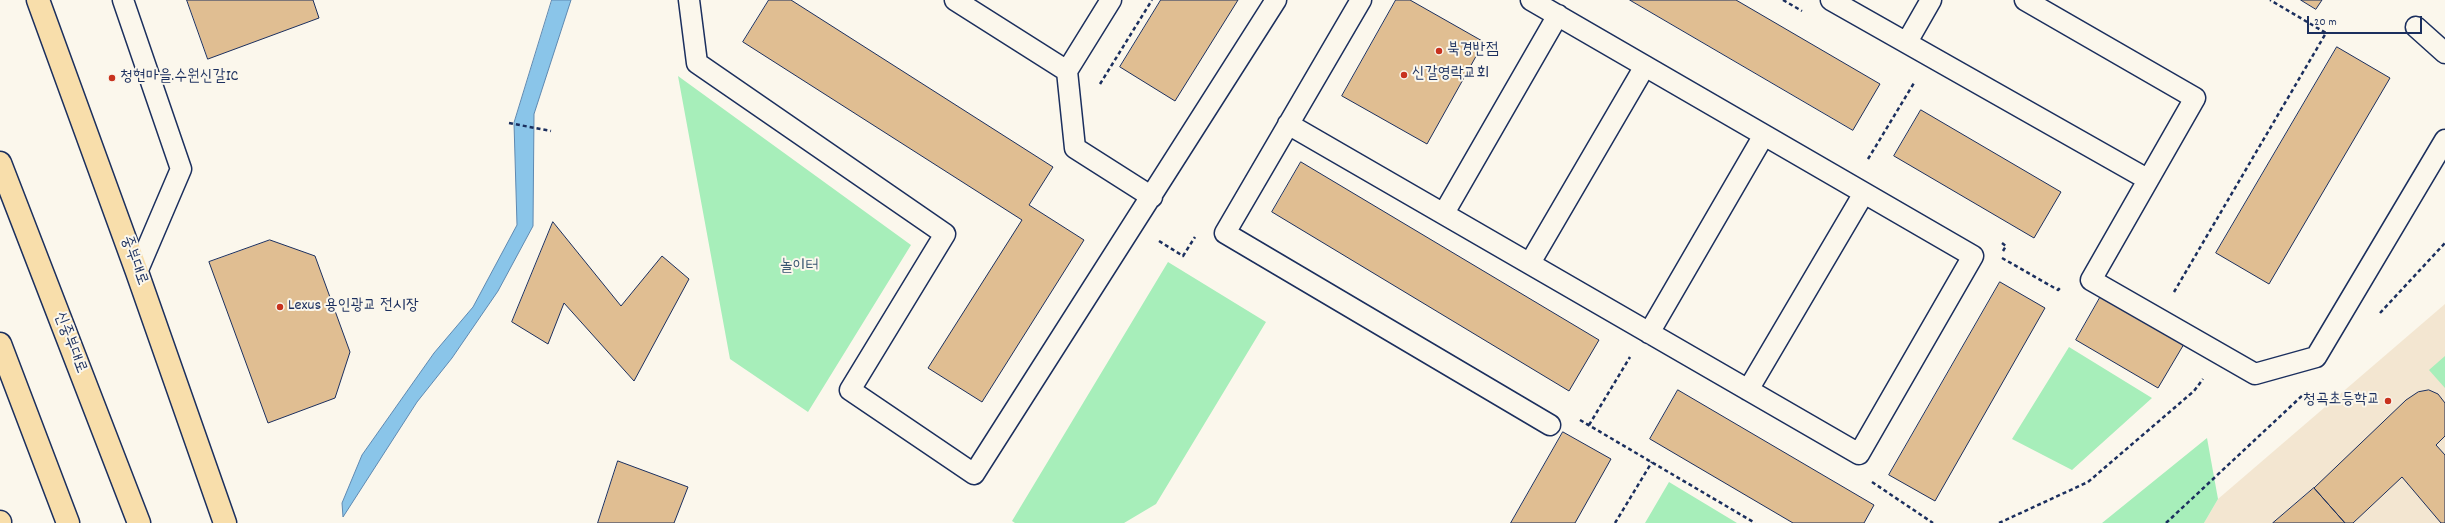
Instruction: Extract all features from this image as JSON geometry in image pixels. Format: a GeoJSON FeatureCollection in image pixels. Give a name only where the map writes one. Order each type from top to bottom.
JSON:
{"type":"FeatureCollection","features":[{"type":"Feature","properties":{"kind":"main road","name":"중부대로"},"geometry":{"type":"LineString","coordinates":[[38,0],[137,272],[225,523]]}},
{"type":"Feature","properties":{"kind":"main road","name":"신중부대로"},"geometry":{"type":"LineString","coordinates":[[0,163],[139,523]]}},
{"type":"Feature","properties":{"kind":"main road"},"geometry":{"type":"LineString","coordinates":[[0,344],[68,523]]}},
{"type":"Feature","properties":{"kind":"lane"},"geometry":{"type":"LineString","coordinates":[[123,0],[181,169],[137,272]]}},
{"type":"Feature","properties":{"kind":"lane"},"geometry":{"type":"LineString","coordinates":[[689,0],[697,63],[945,234],[850,390],[974,474],[1152,197],[1276,0]]}},
{"type":"Feature","properties":{"kind":"lane"},"geometry":{"type":"LineString","coordinates":[[954,0],[1067,71]]}},
{"type":"Feature","properties":{"kind":"lane"},"geometry":{"type":"LineString","coordinates":[[1111,0],[1067,71],[1075,148],[1152,197]]}},
{"type":"Feature","properties":{"kind":"lane"},"geometry":{"type":"LineString","coordinates":[[1361,0],[1225,232],[1550,425]]}},
{"type":"Feature","properties":{"kind":"lane"},"geometry":{"type":"LineString","coordinates":[[1288,124],[1859,454],[1973,256],[1532,0]]}},
{"type":"Feature","properties":{"kind":"lane"},"geometry":{"type":"LineString","coordinates":[[1831,0],[2147,179]]}},
{"type":"Feature","properties":{"kind":"lane"},"geometry":{"type":"LineString","coordinates":[[1907,42],[1931,0]]}},
{"type":"Feature","properties":{"kind":"lane"},"geometry":{"type":"LineString","coordinates":[[2025,0],[2195,98],[2147,179],[2091,280],[2255,374],[2316,357],[2445,140]]}},
{"type":"Feature","properties":{"kind":"lane"},"geometry":{"type":"LineString","coordinates":[[1444,214],[1558,15]]}},
{"type":"Feature","properties":{"kind":"lane"},"geometry":{"type":"LineString","coordinates":[[2416,27],[2445,53]]}},
{"type":"Feature","properties":{"kind":"lane"},"geometry":{"type":"LineString","coordinates":[[1530,263],[1645,66]]}},
{"type":"Feature","properties":{"kind":"lane"},"geometry":{"type":"LineString","coordinates":[[1649,332],[1764,135]]}},
{"type":"Feature","properties":{"kind":"lane"},"geometry":{"type":"LineString","coordinates":[[1748,390],[1864,193]]}},
{"type":"Feature","properties":{"kind":"path"},"geometry":{"type":"LineString","coordinates":[[1098,88],[1152,0]]}},
{"type":"Feature","properties":{"kind":"path"},"geometry":{"type":"LineString","coordinates":[[1783,0],[1808,14]]}},
{"type":"Feature","properties":{"kind":"path"},"geometry":{"type":"LineString","coordinates":[[2159,319],[2326,33],[2270,0]]}},
{"type":"Feature","properties":{"kind":"path"},"geometry":{"type":"LineString","coordinates":[[1865,163],[1918,77]]}},
{"type":"Feature","properties":{"kind":"path"},"geometry":{"type":"LineString","coordinates":[[509,123],[551,131]]}},
{"type":"Feature","properties":{"kind":"path"},"geometry":{"type":"LineString","coordinates":[[2000,257],[2058,290],[2062,284]]}},
{"type":"Feature","properties":{"kind":"path"},"geometry":{"type":"LineString","coordinates":[[1590,425],[1633,351]]}},
{"type":"Feature","properties":{"kind":"path"},"geometry":{"type":"LineString","coordinates":[[2000,523],[2088,482],[2194,392],[2220,354]]}},
{"type":"Feature","properties":{"kind":"path"},"geometry":{"type":"LineString","coordinates":[[2166,523],[2307,391]]}},
{"type":"Feature","properties":{"kind":"path"},"geometry":{"type":"LineString","coordinates":[[1615,523],[1652,462]]}},
{"type":"Feature","properties":{"kind":"path"},"geometry":{"type":"LineString","coordinates":[[1870,480],[1933,523]]}},
{"type":"Feature","properties":{"kind":"shaded area","name":"청곡초등학교"},"geometry":{"type":"Polygon","coordinates":[[[2445,304],[2445,523],[2204,523],[2218,499],[2445,304]]]}},
{"type":"Feature","properties":{"kind":"green space","name":"놀이터"},"geometry":{"type":"Polygon","coordinates":[[[678,76],[911,245],[808,412],[730,359],[678,76]]]}},
{"type":"Feature","properties":{"kind":"green space"},"geometry":{"type":"Polygon","coordinates":[[[1168,262],[1266,322],[1156,504],[1124,523],[1015,523],[1012,521],[1168,262]]]}},
{"type":"Feature","properties":{"kind":"green space"},"geometry":{"type":"Polygon","coordinates":[[[2069,347],[2152,398],[2072,470],[2012,439],[2069,347]]]}},
{"type":"Feature","properties":{"kind":"green space"},"geometry":{"type":"Polygon","coordinates":[[[2445,356],[2445,388],[2429,370],[2445,356]]]}},
{"type":"Feature","properties":{"kind":"green space"},"geometry":{"type":"Polygon","coordinates":[[[2207,438],[2218,499],[2204,523],[2102,523],[2207,438]]]}},
{"type":"Feature","properties":{"kind":"green space"},"geometry":{"type":"Polygon","coordinates":[[[1669,482],[1737,523],[1645,523],[1669,482]]]}},
{"type":"Feature","properties":{"kind":"water"},"geometry":{"type":"Polygon","coordinates":[[[552,0],[571,0],[534,114],[533,226],[498,291],[452,358],[417,402],[343,517],[342,503],[362,455],[434,353],[473,307],[517,225],[514,123],[552,0]]]}},
{"type":"Feature","properties":{"kind":"building"},"geometry":{"type":"Polygon","coordinates":[[[187,0],[313,0],[319,18],[208,59],[187,0]]]}},
{"type":"Feature","properties":{"kind":"building"},"geometry":{"type":"Polygon","coordinates":[[[769,0],[791,0],[1053,167],[1029,205],[1084,240],[982,402],[928,368],[1022,220],[743,42],[769,0]]]}},
{"type":"Feature","properties":{"kind":"building"},"geometry":{"type":"Polygon","coordinates":[[[1161,0],[1238,0],[1175,101],[1120,67],[1161,0]]]}},
{"type":"Feature","properties":{"kind":"building"},"geometry":{"type":"Polygon","coordinates":[[[1396,0],[1410,0],[1484,42],[1427,144],[1342,96],[1396,0]]]}},
{"type":"Feature","properties":{"kind":"building"},"geometry":{"type":"Polygon","coordinates":[[[1630,0],[1736,0],[1880,84],[1853,130],[1630,0]]]}},
{"type":"Feature","properties":{"kind":"building"},"geometry":{"type":"Polygon","coordinates":[[[2301,0],[2322,0],[2316,9],[2301,0]]]}},
{"type":"Feature","properties":{"kind":"building"},"geometry":{"type":"Polygon","coordinates":[[[2337,47],[2390,78],[2269,284],[2216,253],[2337,47]]]}},
{"type":"Feature","properties":{"kind":"building"},"geometry":{"type":"Polygon","coordinates":[[[1921,110],[2061,192],[2034,238],[1894,156],[1921,110]]]}},
{"type":"Feature","properties":{"kind":"building"},"geometry":{"type":"Polygon","coordinates":[[[1301,162],[1599,340],[1569,391],[1272,212],[1301,162]]]}},
{"type":"Feature","properties":{"kind":"building"},"geometry":{"type":"Polygon","coordinates":[[[553,222],[621,306],[662,256],[689,279],[634,381],[564,303],[548,344],[512,322],[553,222]]]}},
{"type":"Feature","properties":{"kind":"building","name":"Lexus 용인광교 전시장"},"geometry":{"type":"Polygon","coordinates":[[[270,240],[315,256],[350,352],[335,398],[268,423],[209,262],[270,240]]]}},
{"type":"Feature","properties":{"kind":"building"},"geometry":{"type":"Polygon","coordinates":[[[2000,282],[2045,308],[1935,501],[1889,475],[2000,282]]]}},
{"type":"Feature","properties":{"kind":"building"},"geometry":{"type":"Polygon","coordinates":[[[2101,296],[2184,344],[2158,388],[2076,340],[2101,296]]]}},
{"type":"Feature","properties":{"kind":"building"},"geometry":{"type":"Polygon","coordinates":[[[1678,390],[1874,505],[1864,523],[1793,523],[1650,439],[1678,390]]]}},
{"type":"Feature","properties":{"kind":"building"},"geometry":{"type":"Polygon","coordinates":[[[2429,390],[2438,394],[2445,403],[2445,436],[2436,445],[2445,455],[2445,523],[2441,523],[2402,477],[2353,523],[2345,523],[2314,488],[2406,400],[2418,392],[2429,390]]]}},
{"type":"Feature","properties":{"kind":"building"},"geometry":{"type":"Polygon","coordinates":[[[1563,432],[1611,459],[1575,523],[1511,523],[1563,432]]]}},
{"type":"Feature","properties":{"kind":"building"},"geometry":{"type":"Polygon","coordinates":[[[618,461],[688,487],[674,523],[598,523],[618,461]]]}},
{"type":"Feature","properties":{"kind":"building"},"geometry":{"type":"Polygon","coordinates":[[[2314,488],[2345,523],[2273,523],[2314,488]]]}},
{"type":"Feature","properties":{"kind":"place","name":"북경반점"},"geometry":{"type":"Point","coordinates":[1439,51]}},
{"type":"Feature","properties":{"kind":"place","name":"신갈영락교회"},"geometry":{"type":"Point","coordinates":[1404,75]}},
{"type":"Feature","properties":{"kind":"place","name":"청현마을.수원신갈IC"},"geometry":{"type":"Point","coordinates":[112,78]}},
{"type":"Feature","properties":{"kind":"place","name":"Lexus 용인광교 전시장"},"geometry":{"type":"Point","coordinates":[280,307]}},
{"type":"Feature","properties":{"kind":"place","name":"청곡초등학교"},"geometry":{"type":"Point","coordinates":[2388,401]}}]}
